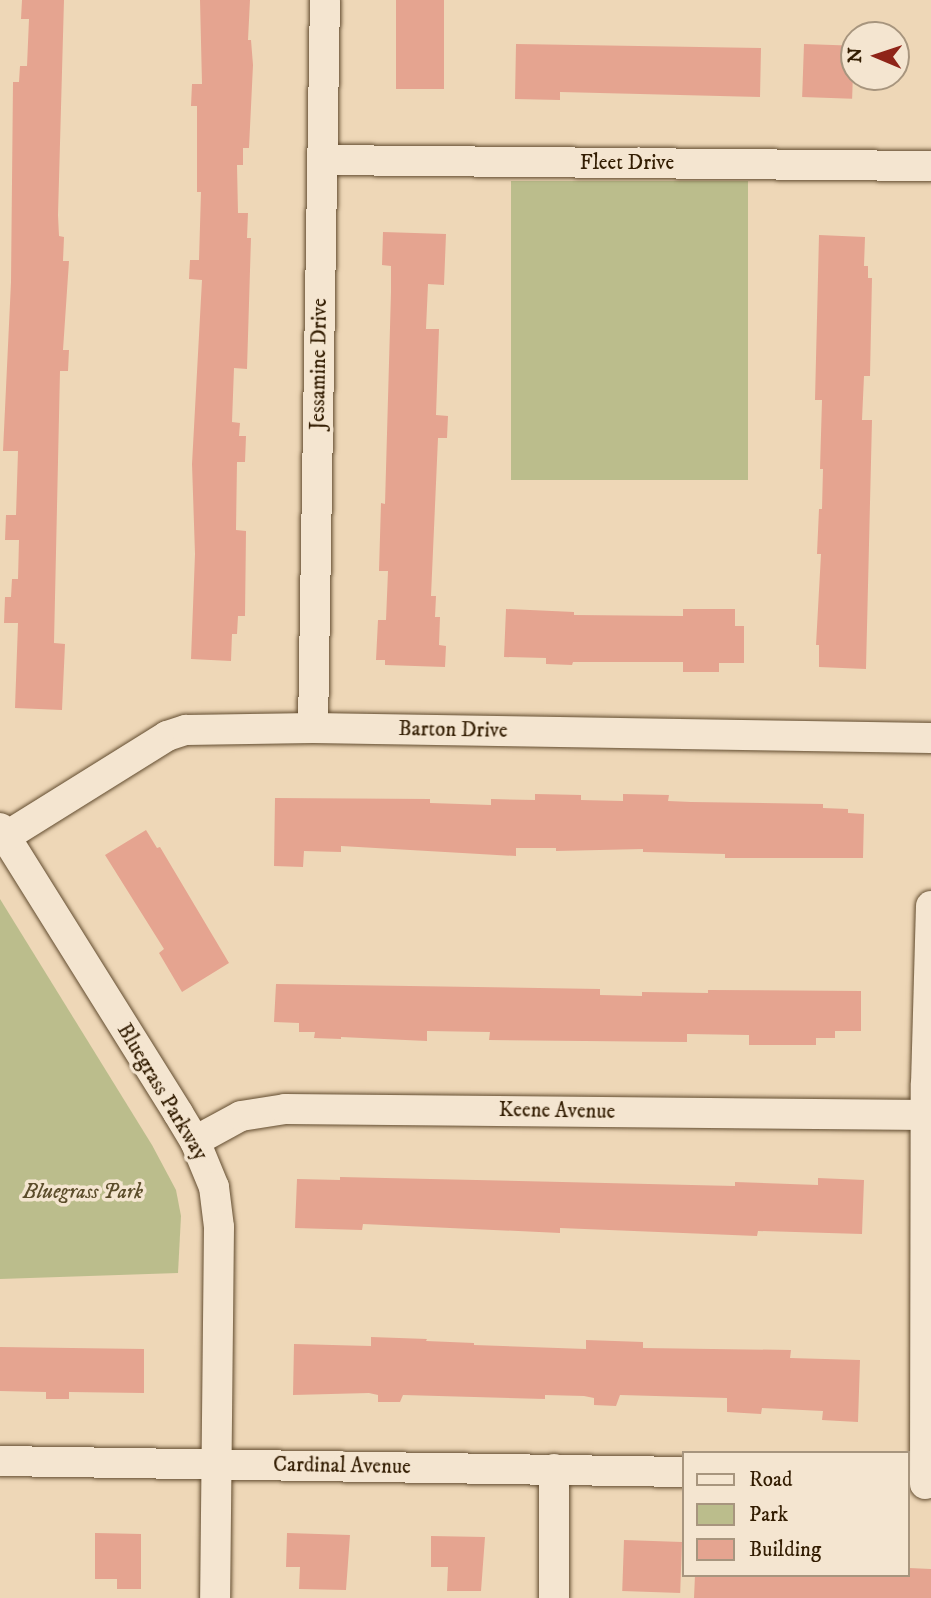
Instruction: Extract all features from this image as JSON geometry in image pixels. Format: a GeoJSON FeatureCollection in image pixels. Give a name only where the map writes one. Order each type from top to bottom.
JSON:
{"type":"FeatureCollection","features":[{"type":"Feature","properties":{"kind":"street","name":"Jessamine Drive"},"geometry":{"type":"LineString","coordinates":[[313,728],[325,0]]}},
{"type":"Feature","properties":{"kind":"street","name":"Fleet Drive"},"geometry":{"type":"LineString","coordinates":[[323,160],[931,166]]}},
{"type":"Feature","properties":{"kind":"street","name":"Barton Drive"},"geometry":{"type":"LineString","coordinates":[[3,833],[167,736],[209,727],[931,738]]}},
{"type":"Feature","properties":{"kind":"street","name":"Bluegrass Parkway"},"geometry":{"type":"LineString","coordinates":[[3,833],[195,1140],[214,1187],[219,1227],[215,1598]]}},
{"type":"Feature","properties":{"kind":"street"},"geometry":{"type":"LineString","coordinates":[[921,1484],[931,906]]}},
{"type":"Feature","properties":{"kind":"street","name":"Keene Avenue"},"geometry":{"type":"LineString","coordinates":[[195,1140],[241,1116],[285,1109],[926,1115]]}},
{"type":"Feature","properties":{"kind":"street","name":"Cardinal Avenue"},"geometry":{"type":"LineString","coordinates":[[0,1461],[682,1472]]}},
{"type":"Feature","properties":{"kind":"street"},"geometry":{"type":"LineString","coordinates":[[554,1469],[554,1598]]}},
{"type":"Feature","properties":{"kind":"green space"},"geometry":{"type":"Polygon","coordinates":[[[511,181],[748,181],[748,480],[511,480],[511,181]]]}},
{"type":"Feature","properties":{"kind":"green space","name":"Bluegrass Park"},"geometry":{"type":"Polygon","coordinates":[[[0,899],[152,1145],[176,1190],[181,1216],[178,1273],[0,1279],[0,899]]]}},
{"type":"Feature","properties":{"kind":"building"},"geometry":{"type":"Polygon","coordinates":[[[22,0],[64,0],[58,215],[59,236],[64,237],[63,261],[69,261],[63,350],[69,350],[68,371],[60,371],[54,643],[65,644],[62,710],[15,708],[18,623],[4,623],[5,597],[11,597],[12,579],[18,579],[19,540],[5,540],[6,515],[16,515],[18,451],[3,451],[11,282],[13,82],[19,82],[20,66],[27,66],[29,19],[21,19],[22,0]]]}},
{"type":"Feature","properties":{"kind":"building"},"geometry":{"type":"Polygon","coordinates":[[[200,0],[250,0],[248,40],[251,40],[253,65],[249,148],[243,148],[243,165],[237,165],[238,213],[248,213],[247,238],[251,238],[247,369],[234,368],[232,422],[240,423],[239,436],[246,436],[245,462],[237,462],[236,530],[246,531],[245,616],[238,616],[237,634],[232,634],[231,661],[191,659],[195,554],[192,464],[202,280],[189,279],[190,260],[199,260],[201,192],[197,192],[197,106],[191,106],[192,84],[202,84],[200,0]]]}},
{"type":"Feature","properties":{"kind":"building"},"geometry":{"type":"Polygon","coordinates":[[[396,0],[444,0],[444,89],[396,89],[396,0]]]}},
{"type":"Feature","properties":{"kind":"building"},"geometry":{"type":"Polygon","coordinates":[[[516,44],[761,48],[760,97],[560,92],[560,100],[515,99],[516,44]]]}},
{"type":"Feature","properties":{"kind":"building"},"geometry":{"type":"Polygon","coordinates":[[[804,44],[840,45],[840,91],[852,91],[852,99],[802,97],[804,44]]]}},
{"type":"Feature","properties":{"kind":"building"},"geometry":{"type":"Polygon","coordinates":[[[383,232],[446,234],[444,285],[428,284],[426,329],[439,329],[436,415],[448,416],[447,438],[438,438],[431,596],[436,596],[435,617],[440,617],[439,645],[446,646],[445,667],[385,665],[385,660],[376,660],[378,620],[386,620],[388,571],[379,571],[381,503],[385,504],[391,292],[391,266],[382,265],[383,232]]]}},
{"type":"Feature","properties":{"kind":"building"},"geometry":{"type":"Polygon","coordinates":[[[819,235],[865,237],[864,266],[868,266],[868,278],[872,278],[870,376],[864,376],[862,420],[872,420],[866,669],[819,667],[819,645],[816,645],[821,554],[817,554],[823,469],[820,469],[822,400],[815,400],[819,235]]]}},
{"type":"Feature","properties":{"kind":"building"},"geometry":{"type":"Polygon","coordinates":[[[506,609],[574,612],[574,615],[683,616],[683,609],[735,609],[735,626],[744,626],[744,663],[719,663],[719,672],[683,672],[683,662],[573,662],[572,665],[546,664],[546,658],[504,657],[506,609]]]}},
{"type":"Feature","properties":{"kind":"building"},"geometry":{"type":"Polygon","coordinates":[[[535,794],[581,795],[581,800],[623,801],[623,794],[669,795],[668,801],[823,804],[823,808],[848,809],[848,813],[864,814],[863,858],[725,858],[725,854],[643,852],[643,849],[556,851],[556,848],[516,848],[516,856],[341,846],[341,852],[304,851],[303,867],[274,866],[275,798],[430,799],[430,803],[491,805],[491,799],[535,800],[535,794]]]}},
{"type":"Feature","properties":{"kind":"building"},"geometry":{"type":"Polygon","coordinates":[[[146,830],[157,848],[160,847],[229,963],[182,992],[159,953],[164,949],[105,855],[146,830]]]}},
{"type":"Feature","properties":{"kind":"building"},"geometry":{"type":"Polygon","coordinates":[[[276,984],[600,989],[600,995],[642,996],[642,992],[708,993],[708,990],[861,991],[861,1031],[835,1031],[835,1038],[816,1038],[816,1045],[749,1045],[749,1035],[687,1034],[687,1042],[489,1040],[490,1032],[427,1031],[427,1041],[314,1038],[315,1032],[299,1032],[299,1023],[274,1022],[276,984]]]}},
{"type":"Feature","properties":{"kind":"building"},"geometry":{"type":"Polygon","coordinates":[[[340,1177],[735,1186],[735,1182],[818,1185],[818,1178],[864,1180],[862,1234],[758,1231],[757,1236],[560,1228],[560,1233],[363,1224],[362,1230],[295,1228],[297,1179],[340,1180],[340,1177]]]}},
{"type":"Feature","properties":{"kind":"building"},"geometry":{"type":"Polygon","coordinates":[[[371,1337],[427,1339],[426,1341],[474,1345],[586,1349],[586,1340],[643,1342],[643,1348],[791,1350],[790,1358],[860,1360],[858,1422],[822,1420],[823,1411],[762,1408],[761,1414],[727,1412],[727,1398],[620,1395],[616,1406],[594,1405],[594,1398],[584,1396],[545,1395],[545,1399],[403,1395],[400,1402],[378,1402],[378,1395],[369,1393],[293,1395],[294,1344],[371,1346],[371,1337]]]}},
{"type":"Feature","properties":{"kind":"building"},"geometry":{"type":"Polygon","coordinates":[[[0,1347],[144,1349],[144,1393],[69,1392],[69,1399],[46,1399],[46,1392],[0,1391],[0,1347]]]}},
{"type":"Feature","properties":{"kind":"building"},"geometry":{"type":"Polygon","coordinates":[[[95,1533],[141,1534],[141,1589],[117,1589],[117,1579],[95,1579],[95,1533]]]}},
{"type":"Feature","properties":{"kind":"building"},"geometry":{"type":"Polygon","coordinates":[[[287,1533],[350,1535],[346,1590],[299,1589],[300,1567],[286,1567],[287,1533]]]}},
{"type":"Feature","properties":{"kind":"building"},"geometry":{"type":"Polygon","coordinates":[[[431,1536],[485,1537],[481,1591],[447,1591],[448,1567],[431,1567],[431,1536]]]}},
{"type":"Feature","properties":{"kind":"building"},"geometry":{"type":"Polygon","coordinates":[[[624,1540],[682,1542],[680,1593],[622,1591],[624,1540]]]}},
{"type":"Feature","properties":{"kind":"building"},"geometry":{"type":"Polygon","coordinates":[[[910,1568],[931,1569],[931,1598],[694,1598],[695,1577],[910,1577],[910,1568]]]}}]}
